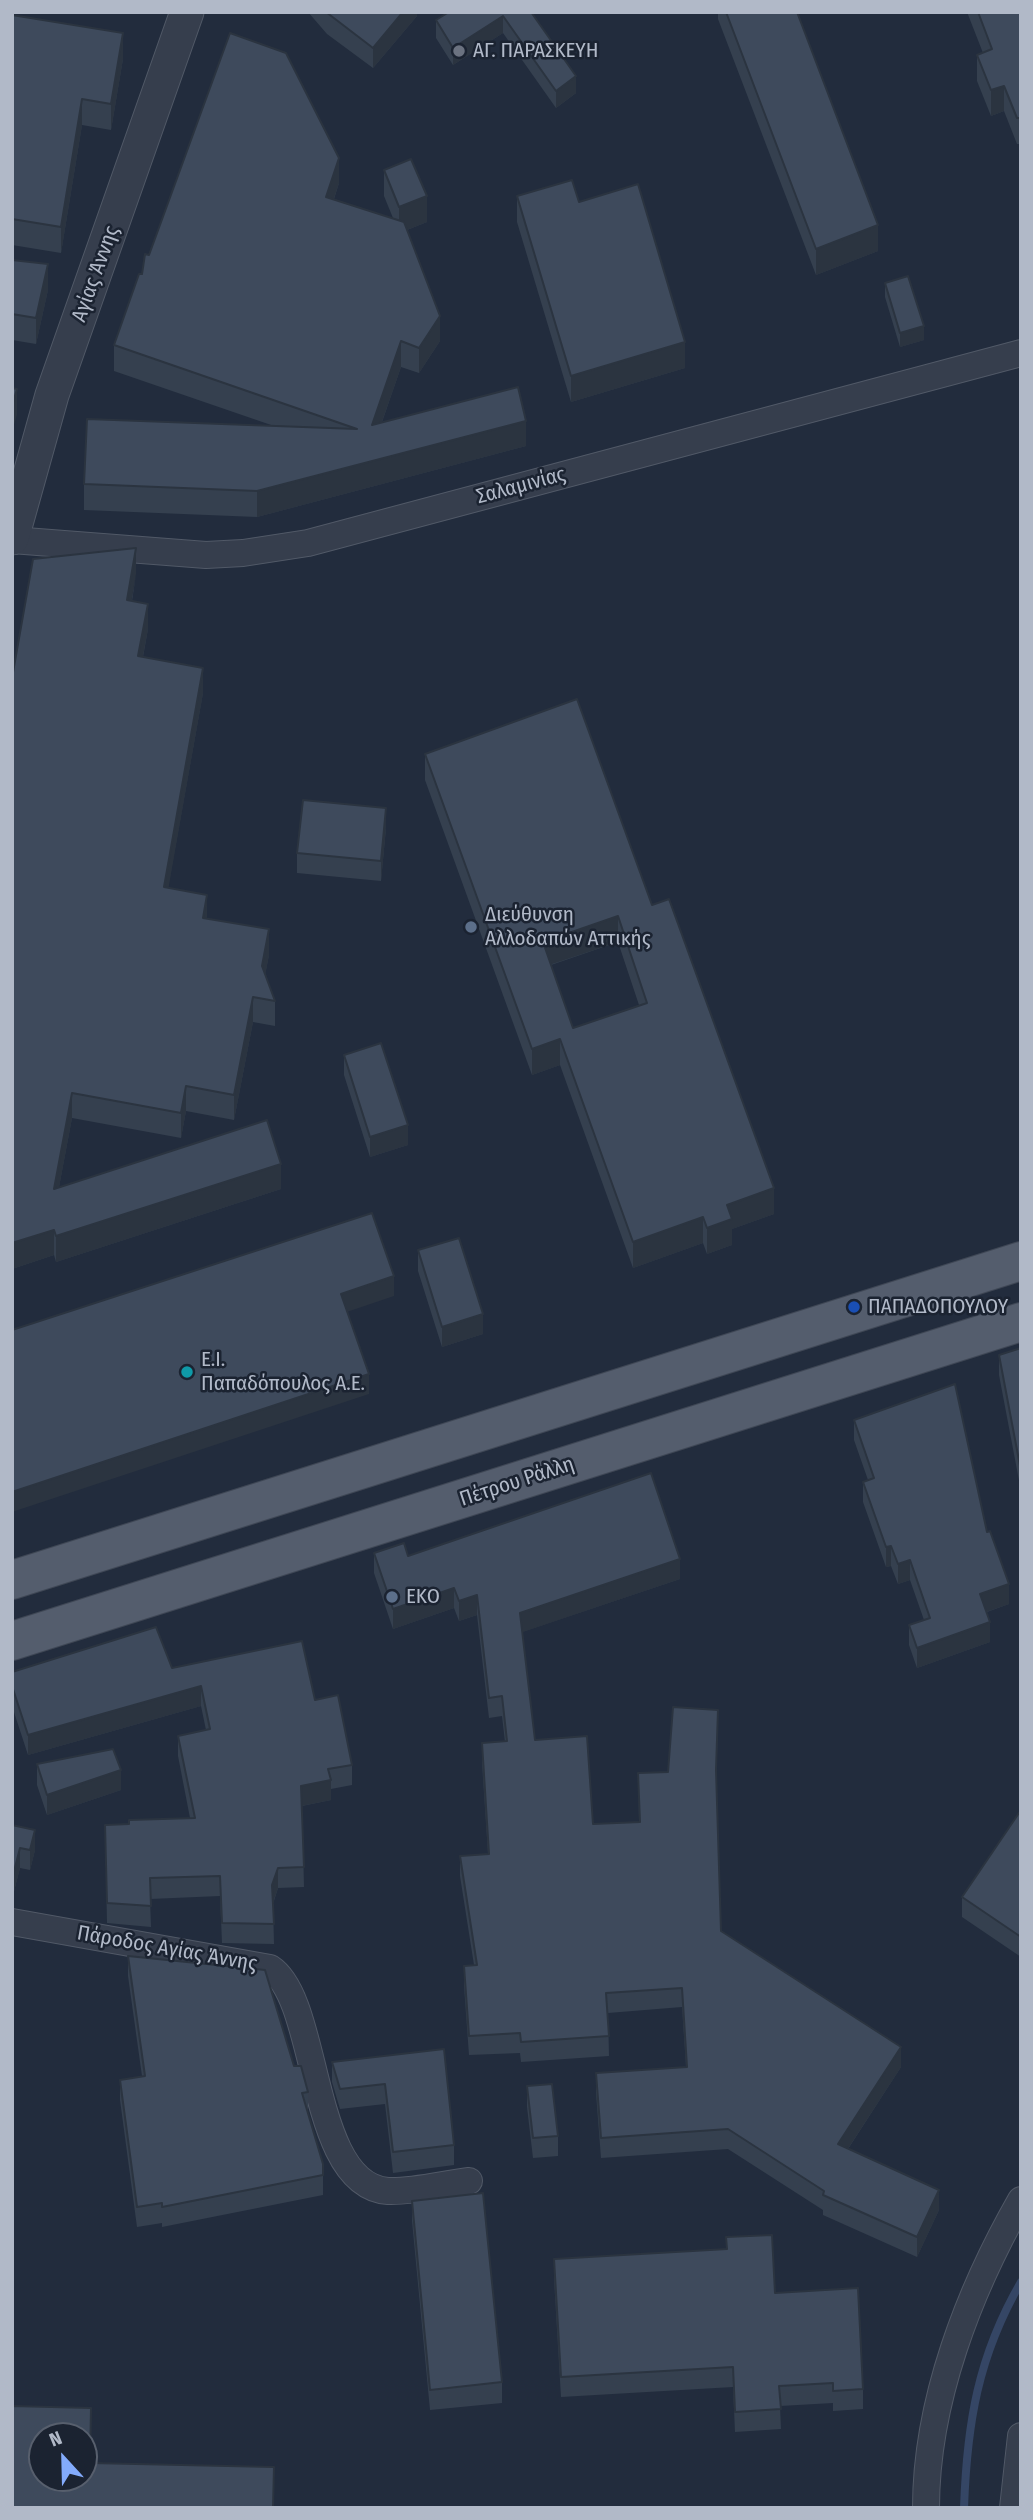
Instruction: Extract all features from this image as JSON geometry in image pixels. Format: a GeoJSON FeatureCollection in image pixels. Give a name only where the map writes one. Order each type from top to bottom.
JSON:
{"type":"FeatureCollection","features":[{"type":"Feature","properties":{"kind":"main road"},"geometry":{"type":"LineString","coordinates":[[12,1580],[1021,1261]]}},
{"type":"Feature","properties":{"kind":"main road","name":"Πέτρου Ράλλη"},"geometry":{"type":"LineString","coordinates":[[12,1641],[1021,1322]]}},
{"type":"Feature","properties":{"kind":"street","name":"Αγίας Άννης"},"geometry":{"type":"LineString","coordinates":[[12,539],[52,396],[187,12]]}},
{"type":"Feature","properties":{"kind":"street","name":"Σαλαμινίας"},"geometry":{"type":"LineString","coordinates":[[12,539],[206,555],[309,543],[1021,353]]}},
{"type":"Feature","properties":{"kind":"street","name":"Πάροδος Αγίας Άννης"},"geometry":{"type":"LineString","coordinates":[[12,1922],[270,1968],[289,1989],[331,2132],[351,2170],[369,2184],[388,2191],[469,2181]]}},
{"type":"Feature","properties":{"kind":"street"},"geometry":{"type":"LineString","coordinates":[[926,2508],[933,2440],[961,2326],[986,2263],[1021,2200]]}},
{"type":"Feature","properties":{"kind":"street"},"geometry":{"type":"LineString","coordinates":[[1013,2508],[1021,2436]]}},
{"type":"Feature","properties":{"kind":"building"},"geometry":{"type":"Polygon","coordinates":[[[326,12],[403,12],[373,48],[326,12]]]}},
{"type":"Feature","properties":{"kind":"building"},"geometry":{"type":"Polygon","coordinates":[[[449,12],[531,12],[576,76],[556,91],[503,16],[453,48],[436,20],[449,12]]]}},
{"type":"Feature","properties":{"kind":"building"},"geometry":{"type":"Polygon","coordinates":[[[726,12],[797,12],[878,225],[816,249],[726,12]]]}},
{"type":"Feature","properties":{"kind":"building"},"geometry":{"type":"Polygon","coordinates":[[[978,12],[1021,12],[1021,118],[1017,118],[1004,86],[991,90],[977,55],[992,49],[978,12]]]}},
{"type":"Feature","properties":{"kind":"building"},"geometry":{"type":"Polygon","coordinates":[[[12,15],[123,33],[111,104],[82,99],[61,227],[12,219],[12,15]]]}},
{"type":"Feature","properties":{"kind":"building"},"geometry":{"type":"Polygon","coordinates":[[[230,33],[286,53],[339,158],[326,197],[404,222],[440,316],[419,348],[401,341],[372,425],[518,387],[526,421],[257,491],[84,484],[87,419],[357,429],[114,345],[139,274],[142,274],[145,254],[149,255],[230,33]]]}},
{"type":"Feature","properties":{"kind":"building"},"geometry":{"type":"Polygon","coordinates":[[[411,159],[427,196],[399,207],[384,170],[411,159]]]}},
{"type":"Feature","properties":{"kind":"building"},"geometry":{"type":"Polygon","coordinates":[[[572,180],[579,202],[638,184],[685,342],[571,376],[517,196],[572,180]]]}},
{"type":"Feature","properties":{"kind":"building"},"geometry":{"type":"Polygon","coordinates":[[[12,260],[48,264],[36,318],[12,314],[12,260]]]}},
{"type":"Feature","properties":{"kind":"building"},"geometry":{"type":"Polygon","coordinates":[[[908,276],[924,326],[900,333],[885,283],[908,276]]]}},
{"type":"Feature","properties":{"kind":"building"},"geometry":{"type":"Polygon","coordinates":[[[12,388],[17,389],[12,406],[12,388]]]}},
{"type":"Feature","properties":{"kind":"building"},"geometry":{"type":"Polygon","coordinates":[[[136,548],[127,600],[148,604],[138,656],[203,668],[164,887],[207,895],[203,918],[269,929],[262,966],[275,1001],[253,997],[234,1095],[186,1086],[181,1113],[72,1093],[54,1189],[267,1120],[281,1164],[56,1236],[54,1230],[12,1243],[12,678],[33,559],[136,548]]]}},
{"type":"Feature","properties":{"kind":"building"},"geometry":{"type":"Polygon","coordinates":[[[577,699],[652,905],[669,899],[774,1188],[727,1205],[732,1219],[707,1228],[703,1217],[633,1242],[560,1039],[532,1049],[425,754],[577,699]],[[618,916],[543,942],[573,1028],[647,1003],[618,916]]]}},
{"type":"Feature","properties":{"kind":"building"},"geometry":{"type":"Polygon","coordinates":[[[303,800],[386,808],[381,861],[297,853],[303,800]]]}},
{"type":"Feature","properties":{"kind":"building"},"geometry":{"type":"Polygon","coordinates":[[[381,1043],[408,1125],[370,1137],[344,1055],[381,1043]]]}},
{"type":"Feature","properties":{"kind":"building","name":"Ε.Ι. Παπαδόπουλος Α.Ε."},"geometry":{"type":"Polygon","coordinates":[[[372,1213],[394,1276],[341,1294],[369,1374],[12,1492],[12,1330],[372,1213]]]}},
{"type":"Feature","properties":{"kind":"building"},"geometry":{"type":"Polygon","coordinates":[[[459,1238],[483,1314],[442,1327],[418,1250],[459,1238]]]}},
{"type":"Feature","properties":{"kind":"building"},"geometry":{"type":"Polygon","coordinates":[[[1021,1348],[1021,1471],[999,1355],[1021,1348]]]}},
{"type":"Feature","properties":{"kind":"building"},"geometry":{"type":"Polygon","coordinates":[[[955,1384],[987,1532],[990,1531],[1009,1584],[980,1594],[990,1622],[917,1648],[909,1625],[930,1618],[910,1560],[898,1564],[891,1546],[886,1547],[863,1482],[874,1478],[854,1420],[955,1384]]]}},
{"type":"Feature","properties":{"kind":"building"},"geometry":{"type":"Polygon","coordinates":[[[651,1473],[680,1559],[520,1613],[535,1740],[587,1736],[593,1824],[640,1822],[638,1773],[668,1772],[673,1707],[718,1710],[716,1770],[721,1931],[901,2047],[838,2144],[939,2190],[917,2237],[823,2195],[824,2191],[728,2129],[601,2138],[596,2073],[687,2067],[682,1988],[606,1993],[609,2036],[521,2042],[520,2033],[469,2036],[464,1966],[477,1965],[460,1856],[489,1854],[482,1743],[507,1741],[502,1696],[489,1698],[477,1595],[459,1601],[454,1588],[393,1609],[374,1553],[404,1543],[408,1556],[651,1473]]]}},
{"type":"Feature","properties":{"kind":"building"},"geometry":{"type":"Polygon","coordinates":[[[156,1627],[172,1668],[302,1641],[315,1700],[338,1695],[352,1765],[328,1769],[331,1780],[301,1786],[304,1867],[278,1868],[272,1885],[274,1924],[222,1923],[220,1876],[150,1878],[151,1906],[107,1903],[105,1825],[129,1824],[129,1820],[195,1818],[178,1736],[210,1729],[201,1686],[28,1735],[12,1686],[12,1672],[156,1627]]]}},
{"type":"Feature","properties":{"kind":"building"},"geometry":{"type":"Polygon","coordinates":[[[113,1749],[121,1770],[47,1795],[37,1764],[113,1749]]]}},
{"type":"Feature","properties":{"kind":"building"},"geometry":{"type":"Polygon","coordinates":[[[1021,1810],[1021,1937],[962,1897],[1021,1810]]]}},
{"type":"Feature","properties":{"kind":"building"},"geometry":{"type":"Polygon","coordinates":[[[12,1825],[35,1830],[30,1850],[20,1848],[12,1879],[12,1825]]]}},
{"type":"Feature","properties":{"kind":"building"},"geometry":{"type":"Polygon","coordinates":[[[128,1956],[265,1970],[294,2066],[301,2066],[308,2092],[302,2093],[323,2164],[323,2175],[162,2207],[162,2203],[137,2207],[120,2080],[145,2076],[128,1956]]]}},
{"type":"Feature","properties":{"kind":"building"},"geometry":{"type":"Polygon","coordinates":[[[444,2049],[454,2145],[393,2152],[385,2084],[340,2089],[332,2062],[444,2049]]]}},
{"type":"Feature","properties":{"kind":"building"},"geometry":{"type":"Polygon","coordinates":[[[552,2084],[558,2136],[533,2138],[527,2086],[552,2084]]]}},
{"type":"Feature","properties":{"kind":"building"},"geometry":{"type":"Polygon","coordinates":[[[483,2193],[502,2382],[430,2390],[412,2201],[483,2193]]]}},
{"type":"Feature","properties":{"kind":"building"},"geometry":{"type":"Polygon","coordinates":[[[772,2235],[775,2293],[858,2288],[863,2389],[833,2391],[833,2383],[779,2386],[781,2409],[735,2412],[733,2367],[561,2377],[554,2259],[727,2249],[726,2237],[772,2235]]]}},
{"type":"Feature","properties":{"kind":"building"},"geometry":{"type":"Polygon","coordinates":[[[12,2406],[91,2408],[91,2422],[28,2422],[28,2492],[98,2492],[98,2463],[274,2467],[273,2508],[12,2508],[12,2406]]]}},
{"type":"Feature","properties":{"kind":"waterway"},"geometry":{"type":"LineString","coordinates":[[964,2508],[968,2447],[978,2391],[994,2337],[1021,2282]]}},
{"type":"Feature","properties":{"kind":"place","name":"ΑΓ. ΠΑΡΑΣΚΕΥΗ"},"geometry":{"type":"Point","coordinates":[459,51]}},
{"type":"Feature","properties":{"kind":"place","name":"Διεύθυνση Αλλοδαπών Αττικής"},"geometry":{"type":"Point","coordinates":[471,927]}},
{"type":"Feature","properties":{"kind":"place","name":"ΠΑΠΑΔΟΠΟΥΛΟΥ"},"geometry":{"type":"Point","coordinates":[854,1307]}},
{"type":"Feature","properties":{"kind":"place","name":"Ε.Ι. Παπαδόπουλος Α.Ε."},"geometry":{"type":"Point","coordinates":[187,1372]}},
{"type":"Feature","properties":{"kind":"place","name":"EKO"},"geometry":{"type":"Point","coordinates":[392,1597]}}]}
